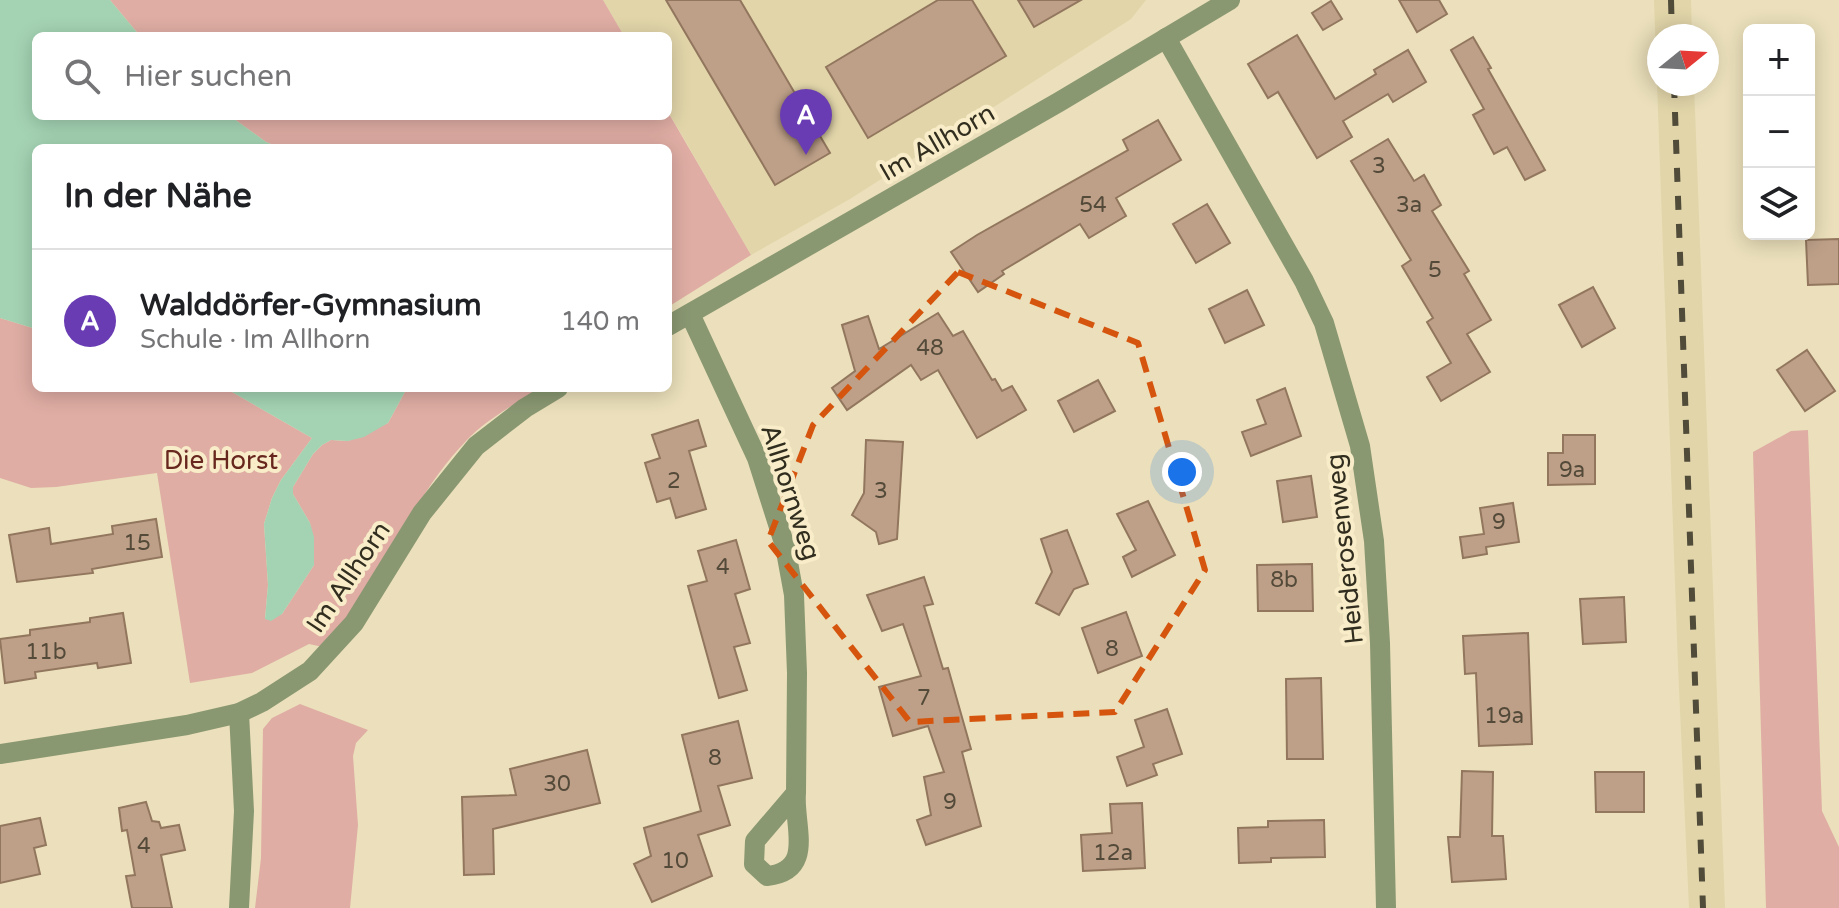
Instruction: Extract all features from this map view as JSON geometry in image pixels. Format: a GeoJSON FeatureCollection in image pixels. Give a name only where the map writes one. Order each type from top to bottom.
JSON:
{"type":"FeatureCollection","features":[{"type":"Feature","properties":{"kind":"street","name":"Im Allhorn"},"geometry":{"type":"LineString","coordinates":[[672,324],[1230,0]]}},
{"type":"Feature","properties":{"kind":"street","name":"Heiderosenweg"},"geometry":{"type":"LineString","coordinates":[[1166,38],[1304,281],[1324,323],[1360,446],[1374,541],[1379,614],[1386,908]]}},
{"type":"Feature","properties":{"kind":"street","name":"Allhornweg"},"geometry":{"type":"LineString","coordinates":[[690,314],[757,458],[785,546],[794,595],[796,793]]}},
{"type":"Feature","properties":{"kind":"street","name":"Im Allhorn"},"geometry":{"type":"LineString","coordinates":[[0,754],[187,725],[239,713],[262,702],[318,664],[354,623],[422,513],[476,446],[551,392]]}},
{"type":"Feature","properties":{"kind":"street"},"geometry":{"type":"LineString","coordinates":[[239,713],[244,811],[239,908]]}},
{"type":"Feature","properties":{"kind":"highlighted area"},"geometry":{"type":"Polygon","coordinates":[[[958,272],[1138,343],[1205,570],[1115,712],[910,722],[768,541],[813,425],[958,272]]]}},
{"type":"Feature","properties":{"kind":"shaded area"},"geometry":{"type":"Polygon","coordinates":[[[0,0],[110,0],[137,32],[32,32],[32,120],[236,120],[271,144],[32,144],[32,328],[0,318],[0,0]]]}},
{"type":"Feature","properties":{"kind":"shaded area"},"geometry":{"type":"Polygon","coordinates":[[[603,0],[1146,0],[1131,19],[850,199],[751,255],[672,118],[672,32],[622,32],[603,0]]]}},
{"type":"Feature","properties":{"kind":"shaded area"},"geometry":{"type":"Polygon","coordinates":[[[1654,0],[1691,0],[1692,24],[1655,24],[1654,0]]]}},
{"type":"Feature","properties":{"kind":"shaded area"},"geometry":{"type":"Polygon","coordinates":[[[1657,96],[1694,96],[1725,908],[1689,908],[1657,96]]]}},
{"type":"Feature","properties":{"kind":"shaded area"},"geometry":{"type":"Polygon","coordinates":[[[232,392],[405,392],[388,423],[364,437],[348,441],[331,440],[322,445],[293,487],[293,494],[310,523],[314,537],[314,565],[282,614],[271,621],[265,619],[268,585],[264,524],[281,480],[312,438],[232,392]]]}},
{"type":"Feature","properties":{"kind":"green space"},"geometry":{"type":"Polygon","coordinates":[[[110,0],[603,0],[622,32],[137,32],[110,0]]]}},
{"type":"Feature","properties":{"kind":"green space"},"geometry":{"type":"Polygon","coordinates":[[[672,119],[751,255],[672,304],[672,144],[266,142],[236,120],[672,119]]]}},
{"type":"Feature","properties":{"kind":"green space","name":"Die Horst"},"geometry":{"type":"Polygon","coordinates":[[[0,318],[32,328],[32,392],[232,392],[312,438],[281,480],[264,524],[268,585],[265,619],[282,614],[314,565],[310,523],[293,494],[293,487],[322,445],[331,440],[348,441],[388,423],[405,392],[534,392],[483,426],[445,465],[362,598],[323,647],[309,644],[252,673],[190,683],[157,473],[31,488],[0,478],[0,318]]]}},
{"type":"Feature","properties":{"kind":"green space"},"geometry":{"type":"Polygon","coordinates":[[[1808,430],[1822,811],[1839,847],[1839,908],[1766,908],[1753,452],[1791,431],[1808,430]]]}},
{"type":"Feature","properties":{"kind":"green space"},"geometry":{"type":"Polygon","coordinates":[[[300,704],[368,730],[356,743],[353,756],[358,825],[350,908],[255,908],[261,858],[263,729],[272,718],[300,704]]]}},
{"type":"Feature","properties":{"kind":"building"},"geometry":{"type":"Polygon","coordinates":[[[666,0],[740,0],[830,153],[775,185],[666,0]]]}},
{"type":"Feature","properties":{"kind":"building"},"geometry":{"type":"Polygon","coordinates":[[[938,0],[972,0],[1006,56],[868,138],[826,67],[938,0]]]}},
{"type":"Feature","properties":{"kind":"building"},"geometry":{"type":"Polygon","coordinates":[[[1018,0],[1081,0],[1034,27],[1018,0]]]}},
{"type":"Feature","properties":{"kind":"building"},"geometry":{"type":"Polygon","coordinates":[[[1399,0],[1439,0],[1447,14],[1417,32],[1399,0]]]}},
{"type":"Feature","properties":{"kind":"building"},"geometry":{"type":"Polygon","coordinates":[[[1331,1],[1342,19],[1323,30],[1312,13],[1331,1]]]}},
{"type":"Feature","properties":{"kind":"building"},"geometry":{"type":"Polygon","coordinates":[[[1297,35],[1335,99],[1408,50],[1426,82],[1393,102],[1388,94],[1343,121],[1352,137],[1317,158],[1278,92],[1268,98],[1248,64],[1297,35]]]}},
{"type":"Feature","properties":{"kind":"building"},"geometry":{"type":"Polygon","coordinates":[[[1473,37],[1545,170],[1525,180],[1507,147],[1494,154],[1473,115],[1484,109],[1451,50],[1473,37]]]}},
{"type":"Feature","properties":{"kind":"building"},"geometry":{"type":"Polygon","coordinates":[[[1158,120],[1181,160],[1116,198],[1126,216],[1089,238],[1080,224],[1002,271],[1004,274],[978,292],[951,252],[1128,150],[1123,140],[1158,120]]]}},
{"type":"Feature","properties":{"kind":"building"},"geometry":{"type":"Polygon","coordinates":[[[1388,139],[1414,181],[1424,175],[1441,205],[1432,211],[1469,271],[1464,274],[1491,320],[1467,334],[1490,372],[1441,401],[1427,377],[1451,363],[1427,322],[1433,318],[1402,266],[1411,260],[1351,161],[1388,139]]]}},
{"type":"Feature","properties":{"kind":"building"},"geometry":{"type":"Polygon","coordinates":[[[1207,204],[1230,243],[1196,263],[1173,224],[1207,204]]]}},
{"type":"Feature","properties":{"kind":"building"},"geometry":{"type":"Polygon","coordinates":[[[1839,239],[1839,284],[1808,285],[1806,240],[1839,239]]]}},
{"type":"Feature","properties":{"kind":"building"},"geometry":{"type":"Polygon","coordinates":[[[1593,287],[1615,328],[1582,347],[1559,305],[1593,287]]]}},
{"type":"Feature","properties":{"kind":"building"},"geometry":{"type":"Polygon","coordinates":[[[1247,290],[1264,325],[1225,343],[1209,309],[1247,290]]]}},
{"type":"Feature","properties":{"kind":"building"},"geometry":{"type":"Polygon","coordinates":[[[938,313],[953,336],[963,331],[992,380],[995,379],[1002,391],[1012,386],[1026,410],[977,438],[938,370],[921,380],[911,365],[847,410],[832,388],[855,371],[842,325],[868,316],[879,349],[938,313]]]}},
{"type":"Feature","properties":{"kind":"building"},"geometry":{"type":"Polygon","coordinates":[[[1807,350],[1835,391],[1805,411],[1777,370],[1807,350]]]}},
{"type":"Feature","properties":{"kind":"building"},"geometry":{"type":"Polygon","coordinates":[[[1098,380],[1115,411],[1074,432],[1058,401],[1098,380]]]}},
{"type":"Feature","properties":{"kind":"building"},"geometry":{"type":"Polygon","coordinates":[[[1285,388],[1301,436],[1251,456],[1242,432],[1266,424],[1257,400],[1285,388]]]}},
{"type":"Feature","properties":{"kind":"building"},"geometry":{"type":"Polygon","coordinates":[[[698,420],[706,446],[689,451],[706,509],[676,518],[670,498],[657,502],[645,463],[660,458],[652,435],[698,420]]]}},
{"type":"Feature","properties":{"kind":"building"},"geometry":{"type":"Polygon","coordinates":[[[1563,435],[1595,435],[1595,484],[1548,485],[1548,453],[1563,453],[1563,435]]]}},
{"type":"Feature","properties":{"kind":"building"},"geometry":{"type":"Polygon","coordinates":[[[866,440],[903,442],[897,539],[879,544],[876,532],[852,515],[864,493],[866,440]]]}},
{"type":"Feature","properties":{"kind":"building"},"geometry":{"type":"Polygon","coordinates":[[[1311,476],[1317,517],[1283,522],[1277,481],[1311,476]]]}},
{"type":"Feature","properties":{"kind":"building"},"geometry":{"type":"Polygon","coordinates":[[[1148,501],[1175,555],[1132,577],[1123,557],[1136,550],[1117,514],[1148,501]]]}},
{"type":"Feature","properties":{"kind":"building"},"geometry":{"type":"Polygon","coordinates":[[[1513,503],[1519,542],[1486,547],[1487,554],[1463,558],[1460,537],[1484,534],[1480,508],[1513,503]]]}},
{"type":"Feature","properties":{"kind":"building"},"geometry":{"type":"Polygon","coordinates":[[[156,519],[162,557],[92,569],[93,573],[17,582],[9,535],[49,528],[51,544],[113,534],[112,526],[156,519]]]}},
{"type":"Feature","properties":{"kind":"building"},"geometry":{"type":"Polygon","coordinates":[[[1067,530],[1088,584],[1074,589],[1059,615],[1036,603],[1052,572],[1041,539],[1067,530]]]}},
{"type":"Feature","properties":{"kind":"building"},"geometry":{"type":"Polygon","coordinates":[[[736,540],[750,589],[735,594],[750,643],[734,647],[747,690],[719,698],[688,586],[707,581],[698,551],[736,540]]]}},
{"type":"Feature","properties":{"kind":"building"},"geometry":{"type":"Polygon","coordinates":[[[1312,564],[1313,611],[1258,611],[1257,565],[1312,564]]]}},
{"type":"Feature","properties":{"kind":"building"},"geometry":{"type":"Polygon","coordinates":[[[924,577],[933,604],[924,606],[943,669],[948,668],[971,749],[962,752],[981,826],[926,845],[917,820],[931,815],[924,777],[944,772],[928,726],[893,736],[879,687],[921,676],[903,624],[882,631],[867,595],[924,577]]]}},
{"type":"Feature","properties":{"kind":"building"},"geometry":{"type":"Polygon","coordinates":[[[1624,597],[1626,642],[1583,644],[1580,599],[1624,597]]]}},
{"type":"Feature","properties":{"kind":"building"},"geometry":{"type":"Polygon","coordinates":[[[1126,612],[1142,656],[1098,673],[1082,628],[1126,612]]]}},
{"type":"Feature","properties":{"kind":"building"},"geometry":{"type":"Polygon","coordinates":[[[123,613],[131,663],[98,668],[97,663],[35,672],[36,678],[5,683],[0,639],[30,635],[30,630],[90,622],[90,618],[123,613]]]}},
{"type":"Feature","properties":{"kind":"building"},"geometry":{"type":"Polygon","coordinates":[[[1528,633],[1532,744],[1479,746],[1476,673],[1465,674],[1463,636],[1528,633]]]}},
{"type":"Feature","properties":{"kind":"building"},"geometry":{"type":"Polygon","coordinates":[[[1321,678],[1323,759],[1287,759],[1286,679],[1321,678]]]}},
{"type":"Feature","properties":{"kind":"building"},"geometry":{"type":"Polygon","coordinates":[[[1167,709],[1182,754],[1153,764],[1157,775],[1127,786],[1117,757],[1144,747],[1135,720],[1167,709]]]}},
{"type":"Feature","properties":{"kind":"building"},"geometry":{"type":"Polygon","coordinates":[[[738,721],[752,778],[718,786],[730,825],[698,835],[712,876],[652,902],[634,864],[651,856],[644,828],[701,811],[682,735],[738,721]]]}},
{"type":"Feature","properties":{"kind":"building"},"geometry":{"type":"Polygon","coordinates":[[[587,750],[600,803],[493,829],[494,874],[464,875],[462,797],[516,795],[510,769],[587,750]]]}},
{"type":"Feature","properties":{"kind":"building"},"geometry":{"type":"Polygon","coordinates":[[[1462,771],[1493,772],[1492,836],[1503,836],[1506,879],[1452,882],[1448,837],[1460,837],[1462,771]]]}},
{"type":"Feature","properties":{"kind":"building"},"geometry":{"type":"Polygon","coordinates":[[[1595,772],[1644,772],[1644,812],[1596,812],[1595,772]]]}},
{"type":"Feature","properties":{"kind":"building"},"geometry":{"type":"Polygon","coordinates":[[[146,802],[152,821],[159,822],[161,828],[179,825],[185,850],[161,855],[172,908],[132,908],[126,876],[135,875],[127,830],[122,831],[119,808],[146,802]]]}},
{"type":"Feature","properties":{"kind":"building"},"geometry":{"type":"Polygon","coordinates":[[[1142,803],[1145,868],[1083,871],[1081,835],[1112,833],[1110,804],[1142,803]]]}},
{"type":"Feature","properties":{"kind":"building"},"geometry":{"type":"Polygon","coordinates":[[[40,818],[46,845],[34,848],[40,874],[0,883],[0,826],[40,818]]]}},
{"type":"Feature","properties":{"kind":"building"},"geometry":{"type":"Polygon","coordinates":[[[1324,820],[1325,857],[1271,858],[1271,862],[1239,863],[1238,828],[1268,827],[1268,821],[1324,820]]]}},
{"type":"Feature","properties":{"kind":"railway"},"geometry":{"type":"LineString","coordinates":[[1671,0],[1672,24]]}},
{"type":"Feature","properties":{"kind":"railway"},"geometry":{"type":"LineString","coordinates":[[1674,96],[1703,908]]}},
{"type":"Feature","properties":{"kind":"place","name":"Walddörfer-Gymnasium"},"geometry":{"type":"Point","coordinates":[806,155]}}]}
